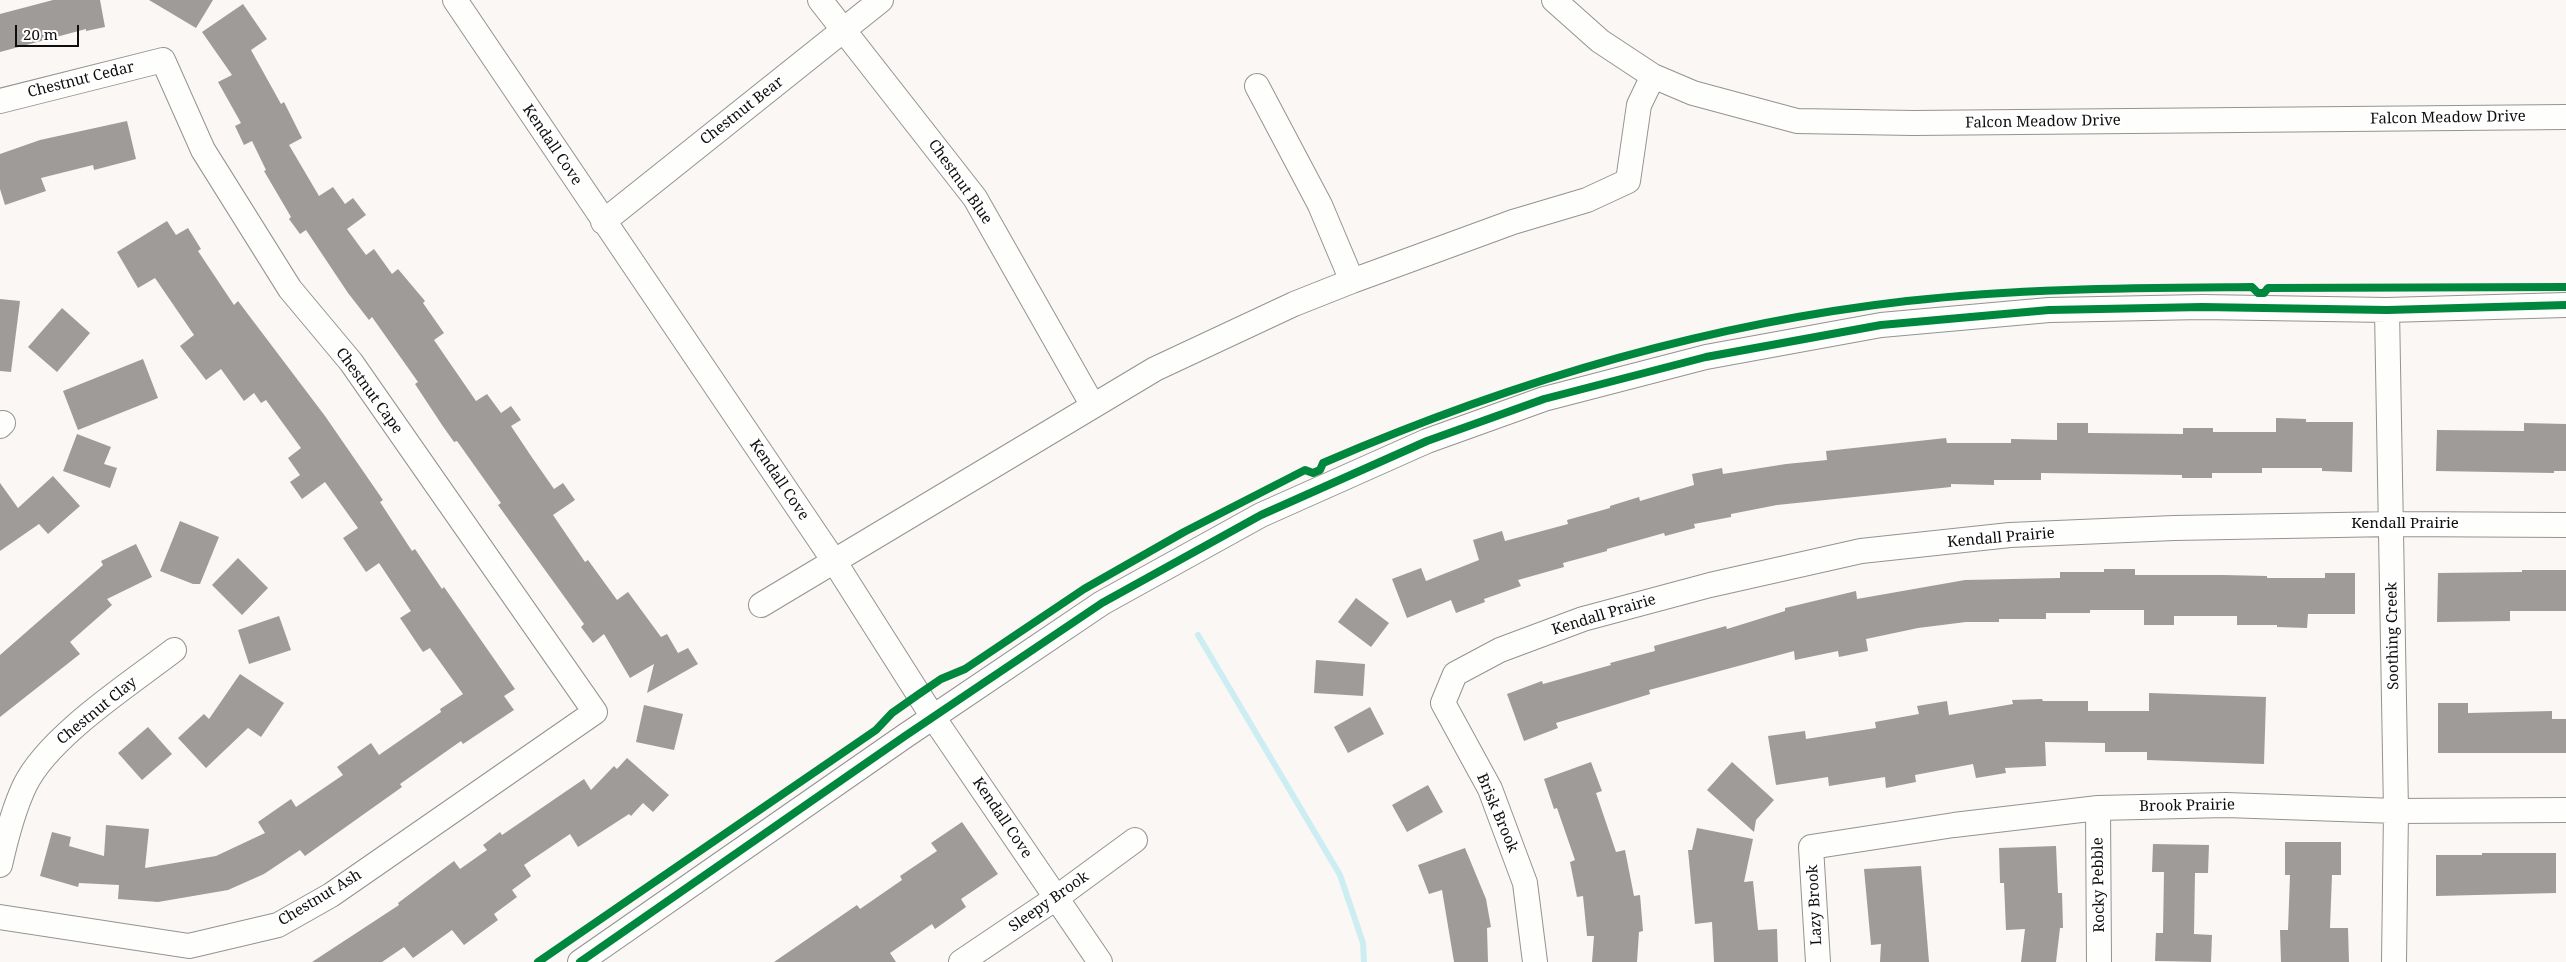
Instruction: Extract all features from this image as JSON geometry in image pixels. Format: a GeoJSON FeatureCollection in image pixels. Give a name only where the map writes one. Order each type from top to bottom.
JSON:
{"type":"FeatureCollection","features":[{"type":"Feature","properties":{"kind":"street","name":"Kendall Cove"},"geometry":{"type":"LineString","coordinates":[[455,0],[834,562],[933,717],[1100,962]]}},
{"type":"Feature","properties":{"kind":"street","name":"Chestnut Blue"},"geometry":{"type":"LineString","coordinates":[[820,0],[975,198],[1093,406]]}},
{"type":"Feature","properties":{"kind":"street","name":"Chestnut Bear"},"geometry":{"type":"LineString","coordinates":[[603,222],[881,0]]}},
{"type":"Feature","properties":{"kind":"street","name":"Falcon Meadow Drive"},"geometry":{"type":"LineString","coordinates":[[1554,0],[1600,40],[1653,76],[1693,93],[1796,121],[1913,124],[2566,116]]}},
{"type":"Feature","properties":{"kind":"street","name":"Chestnut Cedar"},"geometry":{"type":"LineString","coordinates":[[0,101],[163,60]]}},
{"type":"Feature","properties":{"kind":"street","name":"Chestnut Cape"},"geometry":{"type":"LineString","coordinates":[[163,60],[203,150],[290,289],[351,362],[595,712]]}},
{"type":"Feature","properties":{"kind":"street"},"geometry":{"type":"LineString","coordinates":[[761,605],[1155,369],[1294,304],[1504,225],[1587,200],[1628,181],[1639,105],[1653,76]]}},
{"type":"Feature","properties":{"kind":"street"},"geometry":{"type":"LineString","coordinates":[[1257,86],[1320,205],[1352,281]]}},
{"type":"Feature","properties":{"kind":"street"},"geometry":{"type":"LineString","coordinates":[[580,962],[1102,602],[1261,515],[1427,441],[1544,399],[1624,376],[1706,357],[1881,325],[2049,310],[2202,307],[2386,310],[2566,305]]}},
{"type":"Feature","properties":{"kind":"street","name":"Soothing Creek"},"geometry":{"type":"LineString","coordinates":[[2386,310],[2392,524],[2396,811],[2394,962]]}},
{"type":"Feature","properties":{"kind":"street","name":"Kendall Prairie"},"geometry":{"type":"LineString","coordinates":[[1455,674],[1500,650],[1583,619],[1710,585],[1861,551],[2010,535],[2174,528],[2392,524],[2566,524]]}},
{"type":"Feature","properties":{"kind":"street","name":"Chestnut Clay"},"geometry":{"type":"LineString","coordinates":[[0,865],[8,828],[25,784],[46,754],[72,729],[174,650]]}},
{"type":"Feature","properties":{"kind":"street","name":"Brisk Brook"},"geometry":{"type":"LineString","coordinates":[[1455,674],[1443,703],[1490,789],[1525,884],[1535,962]]}},
{"type":"Feature","properties":{"kind":"street","name":"Chestnut Ash"},"geometry":{"type":"LineString","coordinates":[[0,917],[189,946],[278,925],[330,895],[595,712]]}},
{"type":"Feature","properties":{"kind":"street","name":"Brook Prairie"},"geometry":{"type":"LineString","coordinates":[[1811,847],[1954,825],[2098,808],[2226,805],[2396,811],[2566,810]]}},
{"type":"Feature","properties":{"kind":"street","name":"Rocky Pebble"},"geometry":{"type":"LineString","coordinates":[[2098,808],[2099,962]]}},
{"type":"Feature","properties":{"kind":"street","name":"Sleepy Brook"},"geometry":{"type":"LineString","coordinates":[[962,962],[1056,898],[1135,840]]}},
{"type":"Feature","properties":{"kind":"street","name":"Lazy Brook"},"geometry":{"type":"LineString","coordinates":[[1811,847],[1818,962]]}},
{"type":"Feature","properties":{"kind":"building"},"geometry":{"type":"Polygon","coordinates":[[[53,0],[100,0],[105,27],[86,31],[86,29],[0,52],[0,14],[53,0]]]}},
{"type":"Feature","properties":{"kind":"building"},"geometry":{"type":"Polygon","coordinates":[[[149,0],[213,0],[196,28],[149,0]]]}},
{"type":"Feature","properties":{"kind":"building"},"geometry":{"type":"Polygon","coordinates":[[[243,4],[267,39],[251,50],[281,104],[284,102],[302,138],[289,145],[319,196],[333,187],[345,204],[353,198],[366,215],[347,229],[366,255],[374,249],[392,274],[398,269],[425,301],[423,303],[444,333],[434,340],[476,401],[487,394],[501,413],[511,406],[521,420],[511,426],[531,456],[554,489],[563,483],[575,500],[553,515],[585,562],[588,560],[617,600],[628,592],[661,637],[667,634],[678,653],[688,648],[698,664],[647,693],[654,664],[630,678],[604,634],[593,643],[581,627],[584,624],[498,505],[501,503],[457,441],[454,442],[442,425],[415,384],[418,382],[372,317],[369,320],[348,293],[306,230],[300,234],[289,219],[291,217],[264,171],[266,170],[252,141],[244,145],[235,126],[241,123],[218,82],[232,75],[202,32],[243,4]]]}},
{"type":"Feature","properties":{"kind":"building"},"geometry":{"type":"Polygon","coordinates":[[[127,121],[136,159],[94,170],[93,165],[41,178],[46,191],[5,205],[0,189],[0,154],[40,140],[127,121]]]}},
{"type":"Feature","properties":{"kind":"building"},"geometry":{"type":"Polygon","coordinates":[[[167,221],[176,235],[188,228],[201,249],[198,251],[234,305],[238,301],[325,416],[383,500],[380,502],[412,551],[415,549],[442,589],[444,587],[515,689],[504,696],[514,710],[463,744],[461,741],[400,784],[402,787],[305,856],[300,850],[264,874],[228,890],[158,902],[118,899],[119,885],[79,883],[78,887],[40,876],[52,832],[71,837],[69,846],[104,856],[106,825],[149,829],[145,868],[216,856],[265,833],[258,822],[291,799],[296,807],[343,775],[337,767],[371,743],[379,755],[441,712],[440,709],[463,694],[430,648],[423,652],[400,618],[411,611],[379,563],[366,572],[343,538],[358,528],[325,482],[302,499],[290,482],[300,475],[288,458],[301,448],[266,400],[261,403],[254,393],[244,401],[221,369],[206,380],[180,346],[194,335],[155,278],[138,288],[117,252],[167,221]]]}},
{"type":"Feature","properties":{"kind":"building"},"geometry":{"type":"Polygon","coordinates":[[[0,299],[20,301],[11,372],[0,371],[0,299]]]}},
{"type":"Feature","properties":{"kind":"building"},"geometry":{"type":"Polygon","coordinates":[[[62,308],[90,333],[57,372],[28,347],[62,308]]]}},
{"type":"Feature","properties":{"kind":"building"},"geometry":{"type":"Polygon","coordinates":[[[143,359],[158,398],[78,430],[63,391],[143,359]]]}},
{"type":"Feature","properties":{"kind":"building"},"geometry":{"type":"Polygon","coordinates":[[[2276,418],[2306,419],[2306,422],[2353,422],[2352,472],[2322,471],[2322,468],[2262,468],[2262,473],[2212,473],[2212,478],[2182,478],[2182,475],[2041,473],[2041,480],[1994,480],[1994,485],[1951,484],[1951,487],[1777,505],[1694,524],[1695,528],[1665,536],[1664,533],[1563,563],[1564,567],[1518,580],[1521,586],[1484,599],[1485,602],[1456,613],[1451,600],[1407,618],[1392,579],[1421,568],[1426,581],[1479,560],[1473,540],[1502,531],[1505,541],[1568,524],[1567,520],[1610,508],[1610,506],[1639,497],[1640,501],[1694,485],[1692,474],[1722,468],[1723,474],[1786,464],[1827,460],[1826,451],[1946,438],[1947,443],[2011,443],[2011,439],[2057,440],[2057,423],[2088,423],[2088,433],[2183,434],[2183,428],[2213,428],[2213,432],[2276,432],[2276,418]]]}},
{"type":"Feature","properties":{"kind":"building"},"geometry":{"type":"Polygon","coordinates":[[[2524,423],[2566,424],[2566,471],[2554,471],[2554,473],[2436,471],[2437,430],[2524,431],[2524,423]]]}},
{"type":"Feature","properties":{"kind":"building"},"geometry":{"type":"Polygon","coordinates":[[[77,434],[111,447],[104,464],[117,468],[110,488],[63,471],[77,434]]]}},
{"type":"Feature","properties":{"kind":"building"},"geometry":{"type":"Polygon","coordinates":[[[53,476],[80,506],[48,534],[39,524],[0,551],[0,483],[18,508],[53,476]]]}},
{"type":"Feature","properties":{"kind":"building"},"geometry":{"type":"Polygon","coordinates":[[[180,521],[219,537],[200,584],[193,584],[160,571],[180,521]]]}},
{"type":"Feature","properties":{"kind":"building"},"geometry":{"type":"Polygon","coordinates":[[[136,544],[152,577],[107,599],[112,605],[70,642],[80,654],[0,717],[0,655],[103,565],[101,561],[136,544]]]}},
{"type":"Feature","properties":{"kind":"building"},"geometry":{"type":"Polygon","coordinates":[[[238,558],[268,588],[242,615],[212,585],[238,558]]]}},
{"type":"Feature","properties":{"kind":"building"},"geometry":{"type":"Polygon","coordinates":[[[2104,569],[2135,569],[2135,575],[2267,576],[2267,578],[2325,578],[2325,573],[2355,573],[2355,614],[2308,614],[2307,628],[2277,627],[2277,625],[2237,625],[2237,616],[2174,616],[2174,625],[2144,625],[2144,610],[2090,610],[2090,613],[2046,613],[2046,619],[1999,619],[1999,622],[1966,622],[1918,628],[1866,639],[1868,651],[1839,657],[1838,651],[1795,660],[1794,651],[1649,690],[1650,694],[1556,723],[1558,728],[1524,741],[1507,694],[1542,681],[1543,684],[1655,651],[1654,646],[1726,626],[1727,629],[1785,611],[1785,608],[1856,591],[1857,599],[1965,580],[2060,578],[2060,572],[2104,572],[2104,569]]]}},
{"type":"Feature","properties":{"kind":"building"},"geometry":{"type":"Polygon","coordinates":[[[2522,570],[2566,570],[2566,611],[2510,611],[2510,621],[2437,622],[2438,573],[2522,572],[2522,570]]]}},
{"type":"Feature","properties":{"kind":"building"},"geometry":{"type":"Polygon","coordinates":[[[1356,598],[1389,623],[1371,647],[1338,622],[1356,598]]]}},
{"type":"Feature","properties":{"kind":"building"},"geometry":{"type":"Polygon","coordinates":[[[279,616],[291,650],[249,664],[238,630],[279,616]]]}},
{"type":"Feature","properties":{"kind":"building"},"geometry":{"type":"Polygon","coordinates":[[[1316,660],[1365,664],[1363,696],[1314,693],[1316,660]]]}},
{"type":"Feature","properties":{"kind":"building"},"geometry":{"type":"Polygon","coordinates":[[[240,674],[284,703],[261,737],[248,728],[206,768],[178,738],[204,714],[209,719],[240,674]]]}},
{"type":"Feature","properties":{"kind":"building"},"geometry":{"type":"Polygon","coordinates":[[[2149,693],[2266,697],[2264,764],[2147,760],[2147,752],[2105,752],[2105,743],[2045,742],[2046,766],[2005,768],[2006,773],[1976,778],[1973,764],[1915,775],[1916,782],[1886,788],[1885,777],[1829,786],[1828,777],[1776,785],[1768,736],[1805,731],[1806,739],[1876,728],[1875,722],[1919,714],[1917,706],[1947,701],[1949,715],[2013,704],[2012,700],[2042,699],[2043,701],[2088,701],[2088,711],[2149,711],[2149,693]]]}},
{"type":"Feature","properties":{"kind":"building"},"geometry":{"type":"Polygon","coordinates":[[[2438,703],[2468,703],[2468,713],[2552,711],[2552,719],[2566,719],[2566,753],[2438,753],[2438,703]]]}},
{"type":"Feature","properties":{"kind":"building"},"geometry":{"type":"Polygon","coordinates":[[[644,705],[683,714],[674,750],[636,742],[644,705]]]}},
{"type":"Feature","properties":{"kind":"building"},"geometry":{"type":"Polygon","coordinates":[[[1370,707],[1384,734],[1348,753],[1334,727],[1370,707]]]}},
{"type":"Feature","properties":{"kind":"building"},"geometry":{"type":"Polygon","coordinates":[[[148,727],[172,754],[142,780],[118,753],[148,727]]]}},
{"type":"Feature","properties":{"kind":"building"},"geometry":{"type":"Polygon","coordinates":[[[627,758],[669,795],[653,812],[643,803],[631,816],[629,814],[578,847],[570,834],[524,865],[531,876],[512,890],[517,897],[494,914],[498,920],[464,945],[452,930],[413,958],[404,947],[382,962],[312,962],[399,905],[398,903],[454,861],[460,869],[487,850],[483,845],[500,832],[502,835],[584,779],[591,790],[614,766],[617,769],[627,758]]]}},
{"type":"Feature","properties":{"kind":"building"},"geometry":{"type":"Polygon","coordinates":[[[1591,762],[1602,791],[1596,793],[1616,852],[1625,850],[1634,896],[1640,895],[1643,931],[1639,932],[1637,962],[1592,962],[1594,936],[1587,936],[1583,896],[1577,897],[1570,862],[1575,860],[1557,808],[1554,809],[1544,779],[1591,762]]]}},
{"type":"Feature","properties":{"kind":"building"},"geometry":{"type":"Polygon","coordinates":[[[1732,762],[1774,800],[1756,820],[1754,832],[1707,790],[1732,762]]]}},
{"type":"Feature","properties":{"kind":"building"},"geometry":{"type":"Polygon","coordinates":[[[1428,785],[1443,812],[1407,832],[1392,805],[1428,785]]]}},
{"type":"Feature","properties":{"kind":"building"},"geometry":{"type":"Polygon","coordinates":[[[962,822],[998,874],[961,899],[966,907],[935,929],[932,924],[890,953],[896,962],[774,962],[857,905],[860,909],[902,880],[900,876],[937,851],[931,843],[962,822]]]}},
{"type":"Feature","properties":{"kind":"building"},"geometry":{"type":"Polygon","coordinates":[[[1697,828],[1753,839],[1744,882],[1753,881],[1758,930],[1777,929],[1778,962],[1714,962],[1712,922],[1695,924],[1688,850],[1692,850],[1697,828]]]}},
{"type":"Feature","properties":{"kind":"building"},"geometry":{"type":"Polygon","coordinates":[[[2285,842],[2341,842],[2341,875],[2332,875],[2330,928],[2348,928],[2349,962],[2281,962],[2280,930],[2288,930],[2290,875],[2285,875],[2285,842]]]}},
{"type":"Feature","properties":{"kind":"building"},"geometry":{"type":"Polygon","coordinates":[[[2153,844],[2209,845],[2208,873],[2195,873],[2194,934],[2212,935],[2211,962],[2155,961],[2156,933],[2163,933],[2164,872],[2152,872],[2153,844]]]}},
{"type":"Feature","properties":{"kind":"building"},"geometry":{"type":"Polygon","coordinates":[[[2056,846],[2058,893],[2062,893],[2063,928],[2060,928],[2056,962],[2021,962],[2025,929],[2006,930],[2004,883],[2000,883],[1999,848],[2056,846]]]}},
{"type":"Feature","properties":{"kind":"building"},"geometry":{"type":"Polygon","coordinates":[[[1465,848],[1486,899],[1491,927],[1487,928],[1488,962],[1454,962],[1442,890],[1429,894],[1418,865],[1465,848]]]}},
{"type":"Feature","properties":{"kind":"building"},"geometry":{"type":"Polygon","coordinates":[[[2482,853],[2556,853],[2556,893],[2436,896],[2436,855],[2482,855],[2482,853]]]}},
{"type":"Feature","properties":{"kind":"building"},"geometry":{"type":"Polygon","coordinates":[[[1921,866],[1929,962],[1880,962],[1881,944],[1871,945],[1864,869],[1921,866]]]}},
{"type":"Feature","properties":{"kind":"waterway"},"geometry":{"type":"LineString","coordinates":[[1198,635],[1340,875],[1363,943],[1364,962]]}},
{"type":"Feature","properties":{"kind":"cycle path"},"geometry":{"type":"LineString","coordinates":[[538,962],[876,730],[892,713],[919,694],[941,679],[965,669],[1084,589],[1184,532],[1305,470],[1313,473],[1320,470],[1323,463],[1393,434],[1464,407],[1536,383],[1683,341],[1832,311],[1907,301],[1993,293],[2123,288],[2252,287],[2258,293],[2264,293],[2268,288],[2566,287]]}},
{"type":"Feature","properties":{"kind":"cycle path"},"geometry":{"type":"LineString","coordinates":[[580,962],[905,736],[1102,603],[1261,515],[1427,441],[1544,399],[1706,357],[1881,325],[2049,310],[2202,307],[2387,310],[2566,305]]}}]}
